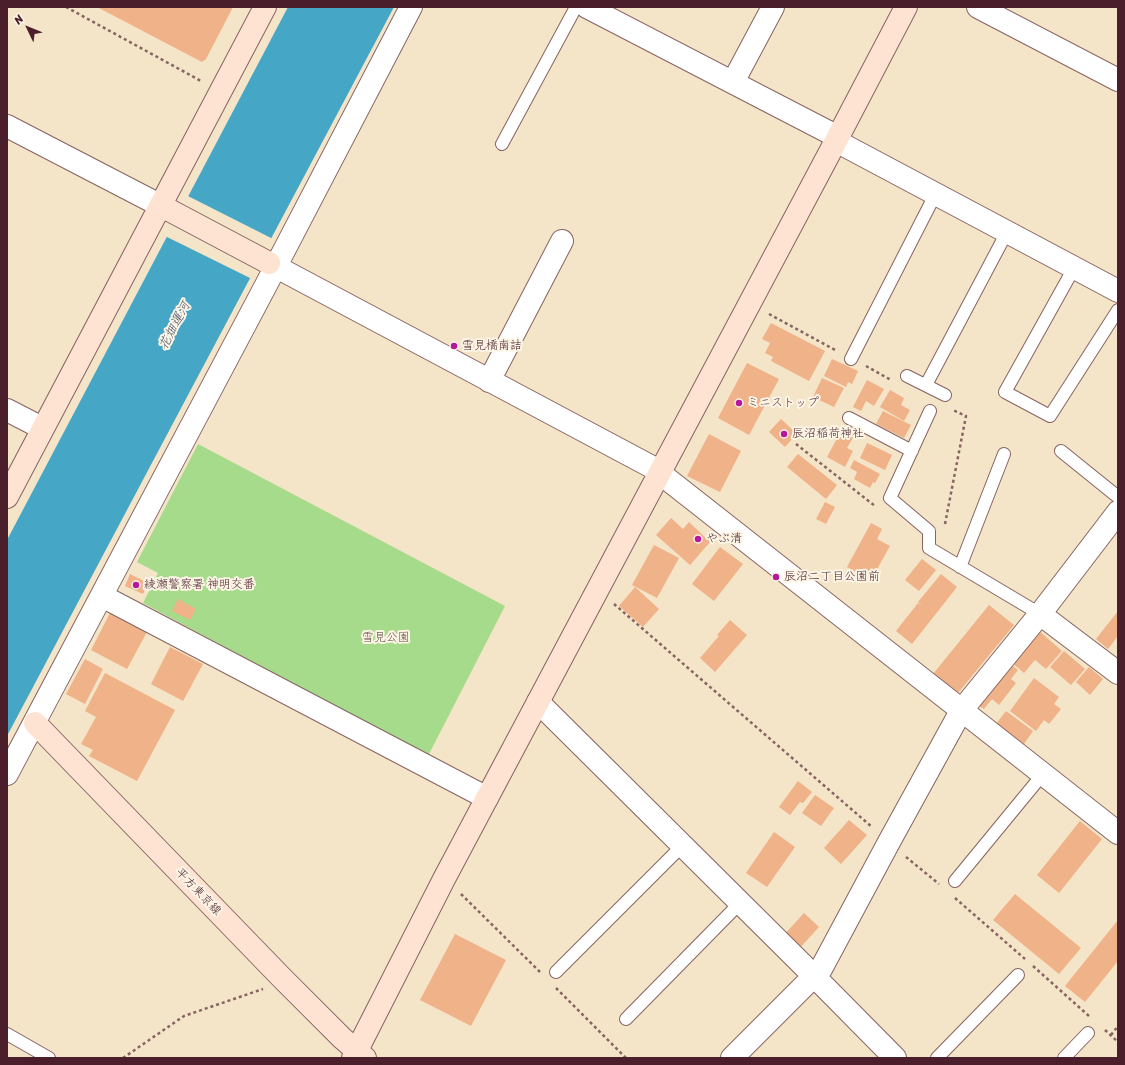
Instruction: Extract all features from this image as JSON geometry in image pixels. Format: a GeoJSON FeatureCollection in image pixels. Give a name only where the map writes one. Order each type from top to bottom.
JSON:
{"type":"FeatureCollection","features":[{"type":"Feature","properties":{"kind":"street"},"geometry":{"type":"LineString","coordinates":[[7,496],[132,258],[165,208],[265,7]]}},
{"type":"Feature","properties":{"kind":"street"},"geometry":{"type":"LineString","coordinates":[[7,774],[102,596],[272,265],[411,7]]}},
{"type":"Feature","properties":{"kind":"street"},"geometry":{"type":"LineString","coordinates":[[587,7],[733,82],[935,195],[1118,291]]}},
{"type":"Feature","properties":{"kind":"street"},"geometry":{"type":"LineString","coordinates":[[733,82],[773,7]]}},
{"type":"Feature","properties":{"kind":"street"},"geometry":{"type":"LineString","coordinates":[[358,1056],[444,879],[906,7]]}},
{"type":"Feature","properties":{"kind":"street"},"geometry":{"type":"LineString","coordinates":[[978,7],[1118,80]]}},
{"type":"Feature","properties":{"kind":"street"},"geometry":{"type":"LineString","coordinates":[[7,126],[165,208],[652,467],[1118,833]]}},
{"type":"Feature","properties":{"kind":"street"},"geometry":{"type":"LineString","coordinates":[[489,381],[562,241]]}},
{"type":"Feature","properties":{"kind":"street"},"geometry":{"type":"LineString","coordinates":[[7,410],[42,428]]}},
{"type":"Feature","properties":{"kind":"street"},"geometry":{"type":"LineString","coordinates":[[732,1058],[821,969],[889,842],[962,711],[1040,614],[1118,512]]}},
{"type":"Feature","properties":{"kind":"street"},"geometry":{"type":"LineString","coordinates":[[102,596],[487,798]]}},
{"type":"Feature","properties":{"kind":"street"},"geometry":{"type":"LineString","coordinates":[[1040,614],[1118,673]]}},
{"type":"Feature","properties":{"kind":"street"},"geometry":{"type":"LineString","coordinates":[[538,702],[895,1058]]}},
{"type":"Feature","properties":{"kind":"street","name":"平方東京線"},"geometry":{"type":"LineString","coordinates":[[34,723],[358,1056]]}},
{"type":"Feature","properties":{"kind":"lane"},"geometry":{"type":"LineString","coordinates":[[502,144],[576,7]]}},
{"type":"Feature","properties":{"kind":"lane"},"geometry":{"type":"LineString","coordinates":[[851,359],[935,195]]}},
{"type":"Feature","properties":{"kind":"lane"},"geometry":{"type":"LineString","coordinates":[[926,385],[1007,232]]}},
{"type":"Feature","properties":{"kind":"lane"},"geometry":{"type":"LineString","coordinates":[[1074,268],[1005,392],[1050,416],[1118,310]]}},
{"type":"Feature","properties":{"kind":"lane"},"geometry":{"type":"LineString","coordinates":[[902,380],[926,385],[945,395]]}},
{"type":"Feature","properties":{"kind":"lane"},"geometry":{"type":"LineString","coordinates":[[930,411],[890,498],[929,531],[929,548],[960,568],[1040,614]]}},
{"type":"Feature","properties":{"kind":"lane"},"geometry":{"type":"LineString","coordinates":[[849,418],[912,451]]}},
{"type":"Feature","properties":{"kind":"lane"},"geometry":{"type":"LineString","coordinates":[[1061,451],[1118,497]]}},
{"type":"Feature","properties":{"kind":"lane"},"geometry":{"type":"LineString","coordinates":[[960,568],[1004,454]]}},
{"type":"Feature","properties":{"kind":"lane"},"geometry":{"type":"LineString","coordinates":[[955,881],[1043,774]]}},
{"type":"Feature","properties":{"kind":"lane"},"geometry":{"type":"LineString","coordinates":[[556,972],[682,846]]}},
{"type":"Feature","properties":{"kind":"lane"},"geometry":{"type":"LineString","coordinates":[[626,1019],[740,902]]}},
{"type":"Feature","properties":{"kind":"lane"},"geometry":{"type":"LineString","coordinates":[[937,1058],[1018,975]]}},
{"type":"Feature","properties":{"kind":"lane"},"geometry":{"type":"LineString","coordinates":[[1064,1058],[1088,1033]]}},
{"type":"Feature","properties":{"kind":"lane"},"geometry":{"type":"LineString","coordinates":[[7,1034],[49,1058]]}},
{"type":"Feature","properties":{"kind":"path"},"geometry":{"type":"LineString","coordinates":[[66,7],[207,84]]}},
{"type":"Feature","properties":{"kind":"path"},"geometry":{"type":"LineString","coordinates":[[765,312],[851,359],[902,380]]}},
{"type":"Feature","properties":{"kind":"path"},"geometry":{"type":"LineString","coordinates":[[936,552],[941,543],[966,416],[947,407]]}},
{"type":"Feature","properties":{"kind":"path"},"geometry":{"type":"LineString","coordinates":[[796,444],[881,510]]}},
{"type":"Feature","properties":{"kind":"path"},"geometry":{"type":"LineString","coordinates":[[598,589],[941,887]]}},
{"type":"Feature","properties":{"kind":"path"},"geometry":{"type":"LineString","coordinates":[[444,879],[544,975]]}},
{"type":"Feature","properties":{"kind":"path"},"geometry":{"type":"LineString","coordinates":[[953,897],[1092,1018]]}},
{"type":"Feature","properties":{"kind":"path"},"geometry":{"type":"LineString","coordinates":[[123,1058],[184,1016],[264,989],[282,978]]}},
{"type":"Feature","properties":{"kind":"path"},"geometry":{"type":"LineString","coordinates":[[554,985],[626,1058]]}},
{"type":"Feature","properties":{"kind":"path"},"geometry":{"type":"LineString","coordinates":[[1111,1035],[1118,1026]]}},
{"type":"Feature","properties":{"kind":"path"},"geometry":{"type":"LineString","coordinates":[[1102,1027],[1118,1042]]}},
{"type":"Feature","properties":{"kind":"green space","name":"雪見公園"},"geometry":{"type":"Polygon","coordinates":[[[198,444],[505,606],[428,756],[143,603],[158,573],[137,562],[198,444]]]}},
{"type":"Feature","properties":{"kind":"water","name":"花畑運河"},"geometry":{"type":"Polygon","coordinates":[[[288,7],[394,7],[7,736],[7,540],[288,7]]]}},
{"type":"Feature","properties":{"kind":"pier"},"geometry":{"type":"Polygon","coordinates":[[[186,195],[273,239],[252,279],[165,236],[186,195]]]}},
{"type":"Feature","properties":{"kind":"building"},"geometry":{"type":"Polygon","coordinates":[[[97,7],[233,7],[206,59],[202,62],[97,7]]]}},
{"type":"Feature","properties":{"kind":"building"},"geometry":{"type":"Polygon","coordinates":[[[771,323],[825,351],[809,381],[771,361],[773,357],[765,353],[770,343],[762,339],[771,323]]]}},
{"type":"Feature","properties":{"kind":"building"},"geometry":{"type":"Polygon","coordinates":[[[832,359],[858,371],[852,384],[848,382],[846,387],[824,376],[832,359]]]}},
{"type":"Feature","properties":{"kind":"building"},"geometry":{"type":"Polygon","coordinates":[[[747,363],[779,379],[749,435],[718,418],[747,363]]]}},
{"type":"Feature","properties":{"kind":"building"},"geometry":{"type":"Polygon","coordinates":[[[822,378],[844,388],[834,407],[813,397],[822,378]]]}},
{"type":"Feature","properties":{"kind":"building"},"geometry":{"type":"Polygon","coordinates":[[[867,380],[884,389],[874,406],[866,401],[861,411],[853,407],[867,380]]]}},
{"type":"Feature","properties":{"kind":"building"},"geometry":{"type":"Polygon","coordinates":[[[890,390],[904,398],[901,405],[910,410],[904,421],[880,407],[890,390]]]}},
{"type":"Feature","properties":{"kind":"building"},"geometry":{"type":"Polygon","coordinates":[[[883,411],[911,425],[904,438],[876,424],[883,411]]]}},
{"type":"Feature","properties":{"kind":"building"},"geometry":{"type":"Polygon","coordinates":[[[781,419],[797,434],[785,447],[769,432],[781,419]]]}},
{"type":"Feature","properties":{"kind":"building"},"geometry":{"type":"Polygon","coordinates":[[[842,429],[854,436],[847,448],[853,451],[845,467],[827,457],[842,429]]]}},
{"type":"Feature","properties":{"kind":"building"},"geometry":{"type":"Polygon","coordinates":[[[709,434],[741,451],[720,492],[687,476],[709,434]]]}},
{"type":"Feature","properties":{"kind":"building"},"geometry":{"type":"Polygon","coordinates":[[[867,443],[892,455],[885,470],[860,458],[867,443]]]}},
{"type":"Feature","properties":{"kind":"building"},"geometry":{"type":"Polygon","coordinates":[[[798,454],[837,485],[826,499],[787,467],[798,454]]]}},
{"type":"Feature","properties":{"kind":"building"},"geometry":{"type":"Polygon","coordinates":[[[854,460],[880,474],[870,488],[854,479],[857,472],[850,468],[854,460]]]}},
{"type":"Feature","properties":{"kind":"building"},"geometry":{"type":"Polygon","coordinates":[[[825,502],[835,507],[826,524],[816,519],[825,502]]]}},
{"type":"Feature","properties":{"kind":"building"},"geometry":{"type":"Polygon","coordinates":[[[671,518],[683,529],[689,522],[710,542],[690,565],[656,535],[671,518]]]}},
{"type":"Feature","properties":{"kind":"building"},"geometry":{"type":"Polygon","coordinates":[[[871,523],[882,529],[877,539],[890,546],[871,580],[847,567],[871,523]]]}},
{"type":"Feature","properties":{"kind":"building"},"geometry":{"type":"Polygon","coordinates":[[[654,545],[679,558],[657,598],[632,585],[654,545]]]}},
{"type":"Feature","properties":{"kind":"building"},"geometry":{"type":"Polygon","coordinates":[[[720,547],[743,564],[714,601],[692,584],[720,547]]]}},
{"type":"Feature","properties":{"kind":"building"},"geometry":{"type":"Polygon","coordinates":[[[922,559],[936,570],[919,591],[905,580],[922,559]]]}},
{"type":"Feature","properties":{"kind":"building"},"geometry":{"type":"Polygon","coordinates":[[[130,574],[148,583],[143,594],[125,586],[130,574]]]}},
{"type":"Feature","properties":{"kind":"building"},"geometry":{"type":"Polygon","coordinates":[[[941,574],[957,587],[912,644],[896,631],[918,603],[922,606],[918,602],[941,574]]]}},
{"type":"Feature","properties":{"kind":"building"},"geometry":{"type":"Polygon","coordinates":[[[635,587],[659,609],[643,627],[619,606],[635,587]]]}},
{"type":"Feature","properties":{"kind":"building"},"geometry":{"type":"Polygon","coordinates":[[[178,599],[196,609],[190,620],[172,611],[178,599]]]}},
{"type":"Feature","properties":{"kind":"building"},"geometry":{"type":"Polygon","coordinates":[[[989,605],[1014,625],[958,693],[933,674],[989,605]]]}},
{"type":"Feature","properties":{"kind":"building"},"geometry":{"type":"Polygon","coordinates":[[[111,611],[148,630],[127,669],[91,650],[111,611]]]}},
{"type":"Feature","properties":{"kind":"building"},"geometry":{"type":"Polygon","coordinates":[[[1118,611],[1118,636],[1108,649],[1096,639],[1118,611]]]}},
{"type":"Feature","properties":{"kind":"building"},"geometry":{"type":"Polygon","coordinates":[[[730,620],[747,635],[715,672],[700,658],[719,636],[717,635],[730,620]]]}},
{"type":"Feature","properties":{"kind":"building"},"geometry":{"type":"Polygon","coordinates":[[[1037,629],[1062,651],[1046,669],[1035,660],[1024,673],[1010,661],[1037,629]]]}},
{"type":"Feature","properties":{"kind":"building"},"geometry":{"type":"Polygon","coordinates":[[[170,647],[203,664],[183,701],[151,684],[170,647]]]}},
{"type":"Feature","properties":{"kind":"building"},"geometry":{"type":"Polygon","coordinates":[[[1064,651],[1085,669],[1071,685],[1050,667],[1064,651]]]}},
{"type":"Feature","properties":{"kind":"building"},"geometry":{"type":"Polygon","coordinates":[[[85,659],[103,669],[85,704],[66,694],[85,659]]]}},
{"type":"Feature","properties":{"kind":"building"},"geometry":{"type":"Polygon","coordinates":[[[1009,663],[1018,670],[1011,679],[1016,683],[999,705],[992,699],[984,709],[976,704],[1009,663]]]}},
{"type":"Feature","properties":{"kind":"building"},"geometry":{"type":"Polygon","coordinates":[[[1089,667],[1103,679],[1090,695],[1076,682],[1089,667]]]}},
{"type":"Feature","properties":{"kind":"building"},"geometry":{"type":"Polygon","coordinates":[[[105,673],[175,710],[137,781],[89,756],[93,750],[81,744],[96,717],[85,711],[105,673]]]}},
{"type":"Feature","properties":{"kind":"building"},"geometry":{"type":"Polygon","coordinates":[[[1034,678],[1059,697],[1054,704],[1061,709],[1049,724],[1044,720],[1036,731],[1010,711],[1034,678]]]}},
{"type":"Feature","properties":{"kind":"building"},"geometry":{"type":"Polygon","coordinates":[[[1006,711],[1033,731],[1024,744],[996,724],[1006,711]]]}},
{"type":"Feature","properties":{"kind":"building"},"geometry":{"type":"Polygon","coordinates":[[[798,781],[812,792],[803,803],[800,802],[790,815],[779,807],[798,781]]]}},
{"type":"Feature","properties":{"kind":"building"},"geometry":{"type":"Polygon","coordinates":[[[815,795],[834,808],[821,826],[802,813],[815,795]]]}},
{"type":"Feature","properties":{"kind":"building"},"geometry":{"type":"Polygon","coordinates":[[[849,820],[867,835],[841,864],[824,848],[849,820]]]}},
{"type":"Feature","properties":{"kind":"building"},"geometry":{"type":"Polygon","coordinates":[[[1080,821],[1102,839],[1059,893],[1037,875],[1080,821]]]}},
{"type":"Feature","properties":{"kind":"building"},"geometry":{"type":"Polygon","coordinates":[[[774,832],[795,847],[767,887],[746,873],[774,832]]]}},
{"type":"Feature","properties":{"kind":"building"},"geometry":{"type":"Polygon","coordinates":[[[1015,894],[1081,948],[1059,974],[993,920],[1015,894]]]}},
{"type":"Feature","properties":{"kind":"building"},"geometry":{"type":"Polygon","coordinates":[[[804,913],[819,927],[797,951],[782,937],[804,913]]]}},
{"type":"Feature","properties":{"kind":"building"},"geometry":{"type":"Polygon","coordinates":[[[1118,920],[1118,961],[1085,1002],[1065,986],[1118,920]]]}},
{"type":"Feature","properties":{"kind":"building"},"geometry":{"type":"Polygon","coordinates":[[[455,934],[506,960],[471,1026],[420,1000],[455,934]]]}},
{"type":"Feature","properties":{"kind":"place","name":"雪見橋南詰"},"geometry":{"type":"Point","coordinates":[454,346]}},
{"type":"Feature","properties":{"kind":"place","name":"ミニストップ"},"geometry":{"type":"Point","coordinates":[739,403]}},
{"type":"Feature","properties":{"kind":"place","name":"辰沼稲荷神社"},"geometry":{"type":"Point","coordinates":[784,434]}},
{"type":"Feature","properties":{"kind":"place","name":"やぶ清"},"geometry":{"type":"Point","coordinates":[698,539]}},
{"type":"Feature","properties":{"kind":"place","name":"辰沼二丁目公園前"},"geometry":{"type":"Point","coordinates":[776,577]}},
{"type":"Feature","properties":{"kind":"place","name":"綾瀬警察署 神明交番"},"geometry":{"type":"Point","coordinates":[136,585]}}]}
